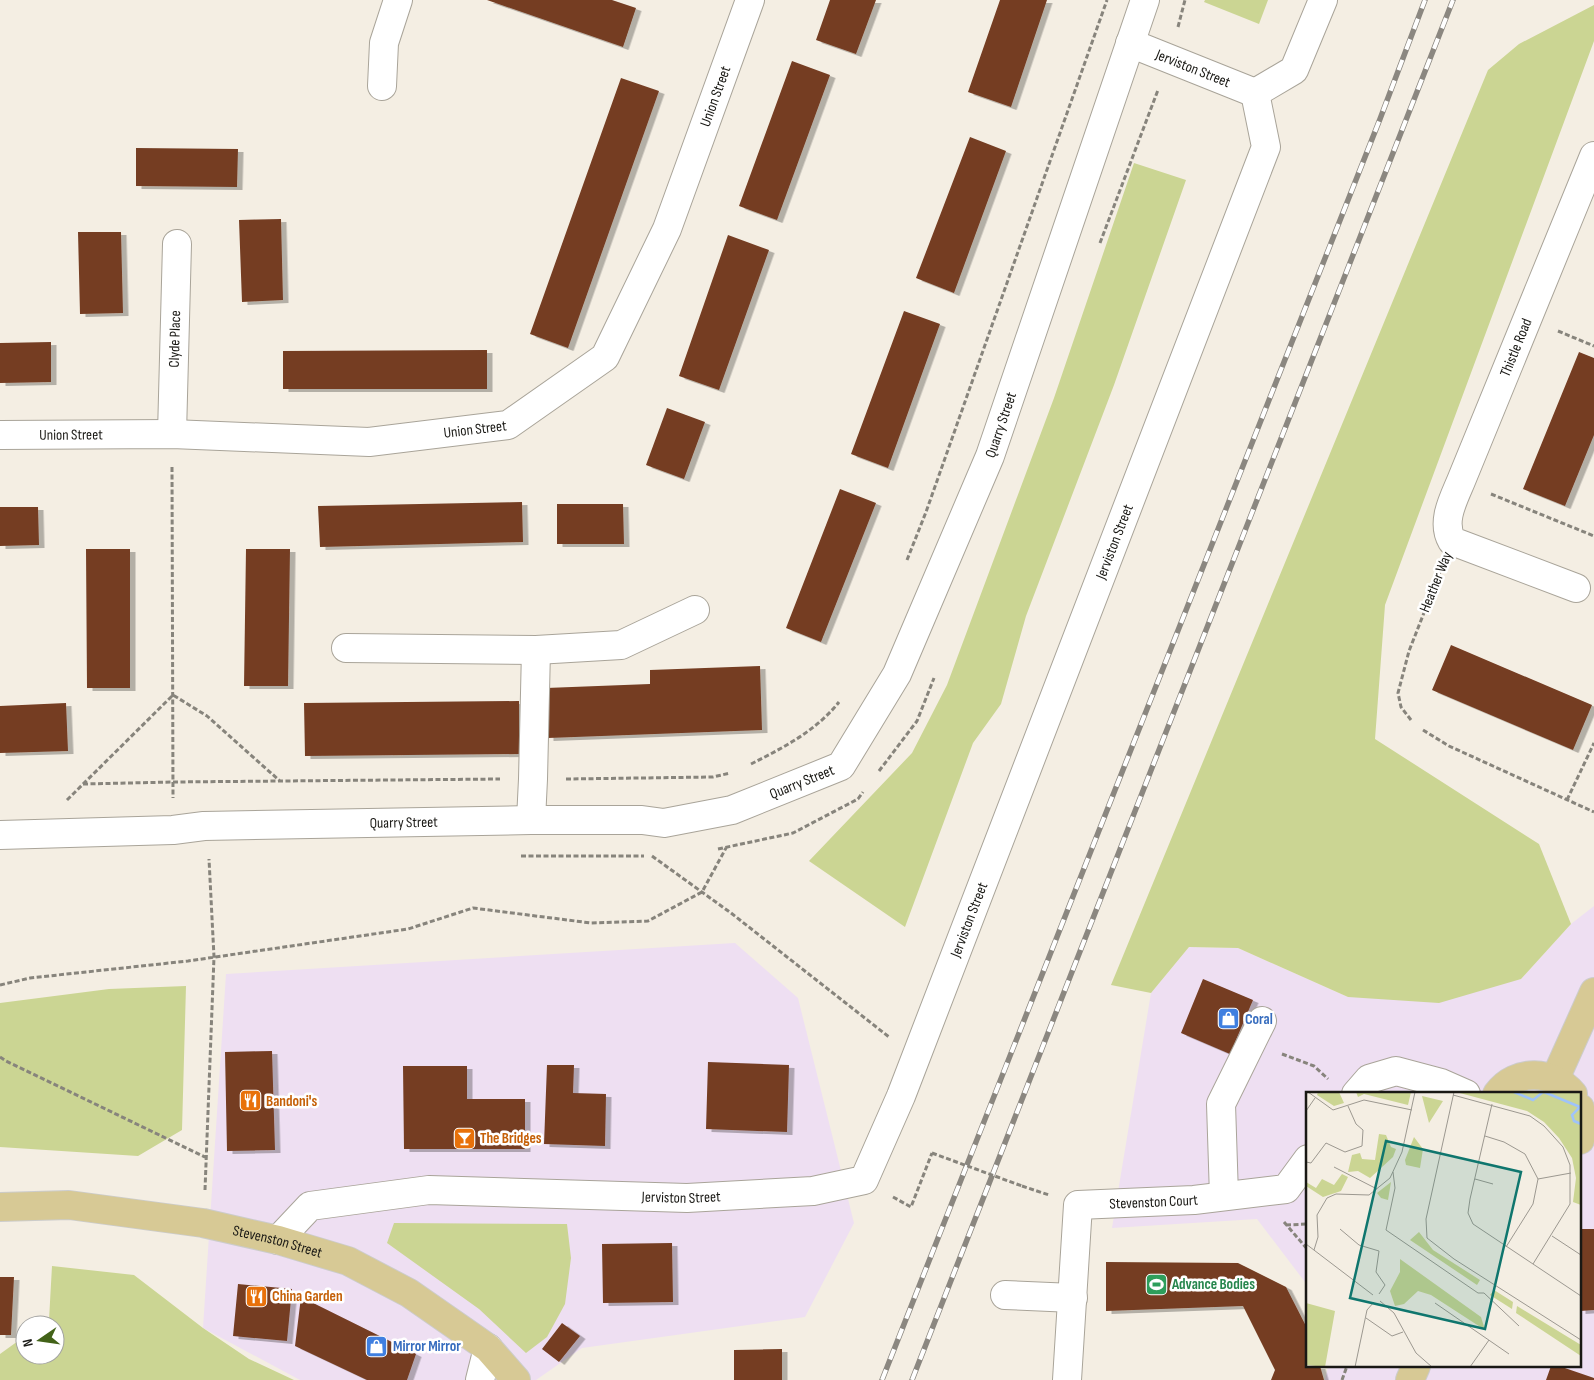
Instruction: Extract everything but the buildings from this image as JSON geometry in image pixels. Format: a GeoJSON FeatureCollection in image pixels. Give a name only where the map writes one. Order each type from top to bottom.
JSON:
{"type":"FeatureCollection","features":[{"type":"Feature","properties":{"kind":"main road"},"geometry":{"type":"LineString","coordinates":[[1499,1092],[1510,1081],[1525,1075],[1540,1075],[1564,1086],[1594,992]]}},
{"type":"Feature","properties":{"kind":"main road"},"geometry":{"type":"LineString","coordinates":[[1582,1141],[1594,1146]]}},
{"type":"Feature","properties":{"kind":"main road","name":"Stevenston Street"},"geometry":{"type":"LineString","coordinates":[[0,1207],[69,1205],[203,1223],[278,1240],[348,1261],[410,1293],[488,1348],[516,1380]]}},
{"type":"Feature","properties":{"kind":"main road"},"geometry":{"type":"LineString","coordinates":[[1410,1380],[1415,1368]]}},
{"type":"Feature","properties":{"kind":"street"},"geometry":{"type":"LineString","coordinates":[[382,86],[384,43],[398,0]]}},
{"type":"Feature","properties":{"kind":"street","name":"Union Street"},"geometry":{"type":"LineString","coordinates":[[0,435],[172,434],[369,442],[508,425],[606,357],[667,229],[750,0]]}},
{"type":"Feature","properties":{"kind":"street","name":"Quarry Street"},"geometry":{"type":"LineString","coordinates":[[0,835],[173,830],[204,826],[531,820],[642,820],[664,823],[732,810],[840,766],[897,674],[990,456],[1145,0]]}},
{"type":"Feature","properties":{"kind":"street"},"geometry":{"type":"LineString","coordinates":[[1255,93],[1294,70],[1323,0]]}},
{"type":"Feature","properties":{"kind":"street","name":"Jerviston Street"},"geometry":{"type":"LineString","coordinates":[[278,1240],[310,1206],[429,1190],[687,1198],[813,1192],[864,1180],[915,1058],[1266,147],[1255,93],[1130,43]]}},
{"type":"Feature","properties":{"kind":"street","name":"Thistle Road"},"geometry":{"type":"LineString","coordinates":[[1452,541],[1448,534],[1449,512],[1460,482],[1528,318],[1591,174]]}},
{"type":"Feature","properties":{"kind":"street","name":"Clyde Place"},"geometry":{"type":"LineString","coordinates":[[172,434],[177,244]]}},
{"type":"Feature","properties":{"kind":"street","name":"Heather Way"},"geometry":{"type":"LineString","coordinates":[[1452,541],[1576,588]]}},
{"type":"Feature","properties":{"kind":"street"},"geometry":{"type":"LineString","coordinates":[[346,648],[536,650],[621,645],[695,610]]}},
{"type":"Feature","properties":{"kind":"street"},"geometry":{"type":"LineString","coordinates":[[531,820],[536,650]]}},
{"type":"Feature","properties":{"kind":"street"},"geometry":{"type":"LineString","coordinates":[[1224,1196],[1221,1104],[1256,1032]]}},
{"type":"Feature","properties":{"kind":"street"},"geometry":{"type":"LineString","coordinates":[[1358,1092],[1369,1079],[1396,1071],[1441,1083],[1461,1092]]}},
{"type":"Feature","properties":{"kind":"street","name":"Stevenston Court"},"geometry":{"type":"LineString","coordinates":[[1068,1380],[1078,1205],[1194,1200],[1286,1189],[1306,1162]]}},
{"type":"Feature","properties":{"kind":"street"},"geometry":{"type":"LineString","coordinates":[[1005,1295],[1072,1298]]}},
{"type":"Feature","properties":{"kind":"street"},"geometry":{"type":"LineString","coordinates":[[480,1380],[488,1348]]}},
{"type":"Feature","properties":{"kind":"path"},"geometry":{"type":"LineString","coordinates":[[904,568],[926,512],[1107,0]]}},
{"type":"Feature","properties":{"kind":"path"},"geometry":{"type":"LineString","coordinates":[[1098,247],[1170,59]]}},
{"type":"Feature","properties":{"kind":"path"},"geometry":{"type":"LineString","coordinates":[[1528,318],[1594,346]]}},
{"type":"Feature","properties":{"kind":"path"},"geometry":{"type":"LineString","coordinates":[[172,434],[173,830]]}},
{"type":"Feature","properties":{"kind":"path"},"geometry":{"type":"LineString","coordinates":[[1460,482],[1594,536]]}},
{"type":"Feature","properties":{"kind":"path","name":"Heather Way"},"geometry":{"type":"LineString","coordinates":[[1411,720],[1401,707],[1398,693],[1428,598],[1452,541]]}},
{"type":"Feature","properties":{"kind":"path"},"geometry":{"type":"LineString","coordinates":[[876,775],[918,721],[935,674]]}},
{"type":"Feature","properties":{"kind":"path"},"geometry":{"type":"LineString","coordinates":[[173,695],[207,716],[281,781]]}},
{"type":"Feature","properties":{"kind":"path"},"geometry":{"type":"LineString","coordinates":[[32,834],[173,695]]}},
{"type":"Feature","properties":{"kind":"path"},"geometry":{"type":"LineString","coordinates":[[748,766],[782,748],[828,716],[840,700]]}},
{"type":"Feature","properties":{"kind":"path"},"geometry":{"type":"LineString","coordinates":[[1423,730],[1449,746],[1594,812]]}},
{"type":"Feature","properties":{"kind":"path"},"geometry":{"type":"LineString","coordinates":[[1566,800],[1594,743]]}},
{"type":"Feature","properties":{"kind":"path"},"geometry":{"type":"LineString","coordinates":[[83,784],[713,777],[731,772]]}},
{"type":"Feature","properties":{"kind":"path"},"geometry":{"type":"LineString","coordinates":[[717,849],[793,832],[858,799],[864,791]]}},
{"type":"Feature","properties":{"kind":"path"},"geometry":{"type":"LineString","coordinates":[[203,1223],[214,957],[209,856],[204,826]]}},
{"type":"Feature","properties":{"kind":"path"},"geometry":{"type":"LineString","coordinates":[[0,985],[30,978],[214,957],[408,929],[473,908],[591,923],[648,921],[702,892],[726,848]]}},
{"type":"Feature","properties":{"kind":"path"},"geometry":{"type":"LineString","coordinates":[[514,856],[661,855]]}},
{"type":"Feature","properties":{"kind":"path"},"geometry":{"type":"LineString","coordinates":[[651,856],[731,913],[844,1000],[915,1058]]}},
{"type":"Feature","properties":{"kind":"path"},"geometry":{"type":"LineString","coordinates":[[1256,1032],[1314,1066],[1329,1080]]}},
{"type":"Feature","properties":{"kind":"path"},"geometry":{"type":"LineString","coordinates":[[0,1057],[207,1158]]}},
{"type":"Feature","properties":{"kind":"path"},"geometry":{"type":"LineString","coordinates":[[911,1207],[932,1152],[1047,1194]]}},
{"type":"Feature","properties":{"kind":"path"},"geometry":{"type":"LineString","coordinates":[[1286,1225],[1306,1224]]}},
{"type":"Feature","properties":{"kind":"path"},"geometry":{"type":"LineString","coordinates":[[1342,1380],[1346,1368]]}},
{"type":"Feature","properties":{"kind":"shaded area"},"geometry":{"type":"Polygon","coordinates":[[[1594,906],[1594,1380],[1325,1380],[1328,1368],[1582,1368],[1582,1092],[1306,1092],[1306,1283],[1257,1219],[1112,1228],[1151,993],[1189,947],[1238,948],[1348,997],[1521,979],[1571,924],[1594,906]]]}},
{"type":"Feature","properties":{"kind":"shaded area"},"geometry":{"type":"Polygon","coordinates":[[[735,943],[798,998],[854,1223],[805,1317],[582,1348],[536,1380],[300,1380],[203,1328],[226,974],[735,943]]]}},
{"type":"Feature","properties":{"kind":"green space"},"geometry":{"type":"Polygon","coordinates":[[[1205,0],[1268,0],[1259,24],[1204,2],[1205,0]]]}},
{"type":"Feature","properties":{"kind":"green space"},"geometry":{"type":"Polygon","coordinates":[[[1594,5],[1594,41],[1385,605],[1375,739],[1539,844],[1571,924],[1521,979],[1439,1003],[1348,997],[1238,948],[1189,947],[1151,993],[1111,985],[1488,70],[1519,44],[1594,5]]]}},
{"type":"Feature","properties":{"kind":"green space"},"geometry":{"type":"Polygon","coordinates":[[[1134,163],[1186,180],[1114,385],[1026,616],[1001,704],[973,743],[905,927],[809,861],[912,753],[947,685],[1054,398],[1134,163]]]}},
{"type":"Feature","properties":{"kind":"green space"},"geometry":{"type":"Polygon","coordinates":[[[186,986],[182,1130],[138,1156],[0,1147],[0,1003],[109,989],[186,986]]]}},
{"type":"Feature","properties":{"kind":"green space"},"geometry":{"type":"Polygon","coordinates":[[[394,1223],[567,1224],[571,1258],[565,1304],[547,1337],[526,1353],[479,1309],[387,1243],[394,1223]]]}},
{"type":"Feature","properties":{"kind":"green space"},"geometry":{"type":"Polygon","coordinates":[[[52,1266],[134,1275],[203,1328],[249,1359],[294,1380],[0,1380],[0,1354],[15,1343],[15,1365],[65,1365],[65,1315],[49,1315],[52,1266]]]}},
{"type":"Feature","properties":{"kind":"railway"},"geometry":{"type":"LineString","coordinates":[[882,1380],[1380,119],[1425,0]]}},
{"type":"Feature","properties":{"kind":"railway"},"geometry":{"type":"LineString","coordinates":[[912,1380],[1453,0]]}},
{"type":"Feature","properties":{"kind":"place","name":"Coral"},"geometry":{"type":"Point","coordinates":[1229,1019]}},
{"type":"Feature","properties":{"kind":"place","name":"Bandoni's"},"geometry":{"type":"Point","coordinates":[250,1101]}},
{"type":"Feature","properties":{"kind":"place","name":"The Bridges"},"geometry":{"type":"Point","coordinates":[464,1138]}},
{"type":"Feature","properties":{"kind":"place","name":"Advance Bodies"},"geometry":{"type":"Point","coordinates":[1156,1284]}},
{"type":"Feature","properties":{"kind":"place","name":"China Garden"},"geometry":{"type":"Point","coordinates":[256,1296]}},
{"type":"Feature","properties":{"kind":"place","name":"Mirror Mirror"},"geometry":{"type":"Point","coordinates":[377,1346]}}]}
